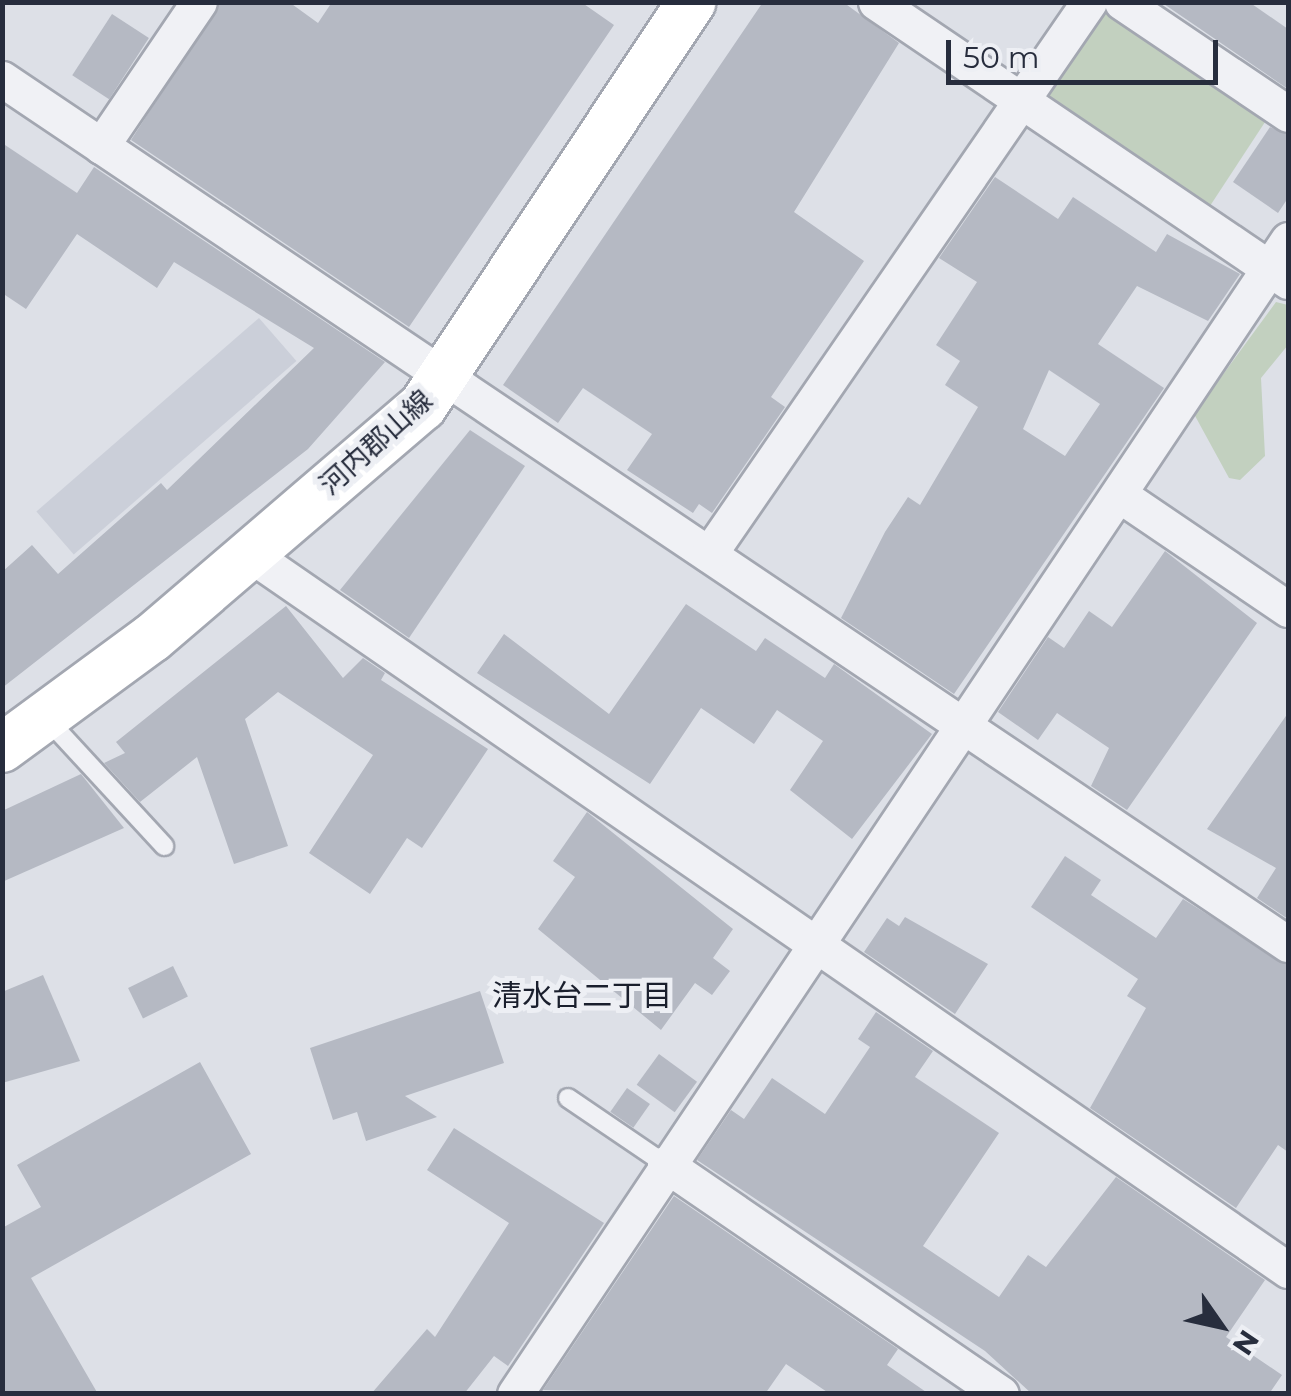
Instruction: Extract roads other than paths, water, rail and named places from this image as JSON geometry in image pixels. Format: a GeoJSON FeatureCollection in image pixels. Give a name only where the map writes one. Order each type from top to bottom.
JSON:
{"type":"FeatureCollection","features":[{"type":"Feature","properties":{"kind":"main road","name":"河内郡山線"},"geometry":{"type":"LineString","coordinates":[[2,748],[47,719],[250,554],[443,380],[691,2]]}},
{"type":"Feature","properties":{"kind":"street"},"geometry":{"type":"LineString","coordinates":[[101,146],[198,2]]}},
{"type":"Feature","properties":{"kind":"street"},"geometry":{"type":"LineString","coordinates":[[523,1390],[665,1164],[1282,264],[1021,101],[876,2]]}},
{"type":"Feature","properties":{"kind":"street"},"geometry":{"type":"LineString","coordinates":[[708,554],[1089,2]]}},
{"type":"Feature","properties":{"kind":"street"},"geometry":{"type":"LineString","coordinates":[[1122,2],[1288,114]]}},
{"type":"Feature","properties":{"kind":"street"},"geometry":{"type":"LineString","coordinates":[[2,79],[443,380],[967,724],[1288,944]]}},
{"type":"Feature","properties":{"kind":"street"},"geometry":{"type":"LineString","coordinates":[[1120,495],[1288,609]]}},
{"type":"Feature","properties":{"kind":"street"},"geometry":{"type":"LineString","coordinates":[[250,554],[1288,1270]]}},
{"type":"Feature","properties":{"kind":"street"},"geometry":{"type":"LineString","coordinates":[[665,1164],[1002,1394]]}},
{"type":"Feature","properties":{"kind":"lane"},"geometry":{"type":"LineString","coordinates":[[47,719],[164,846]]}},
{"type":"Feature","properties":{"kind":"lane"},"geometry":{"type":"LineString","coordinates":[[568,1098],[665,1164]]}},
{"type":"Feature","properties":{"kind":"district","name":"清水台二丁目"},"geometry":{"type":"Point","coordinates":[582,996]}}]}
